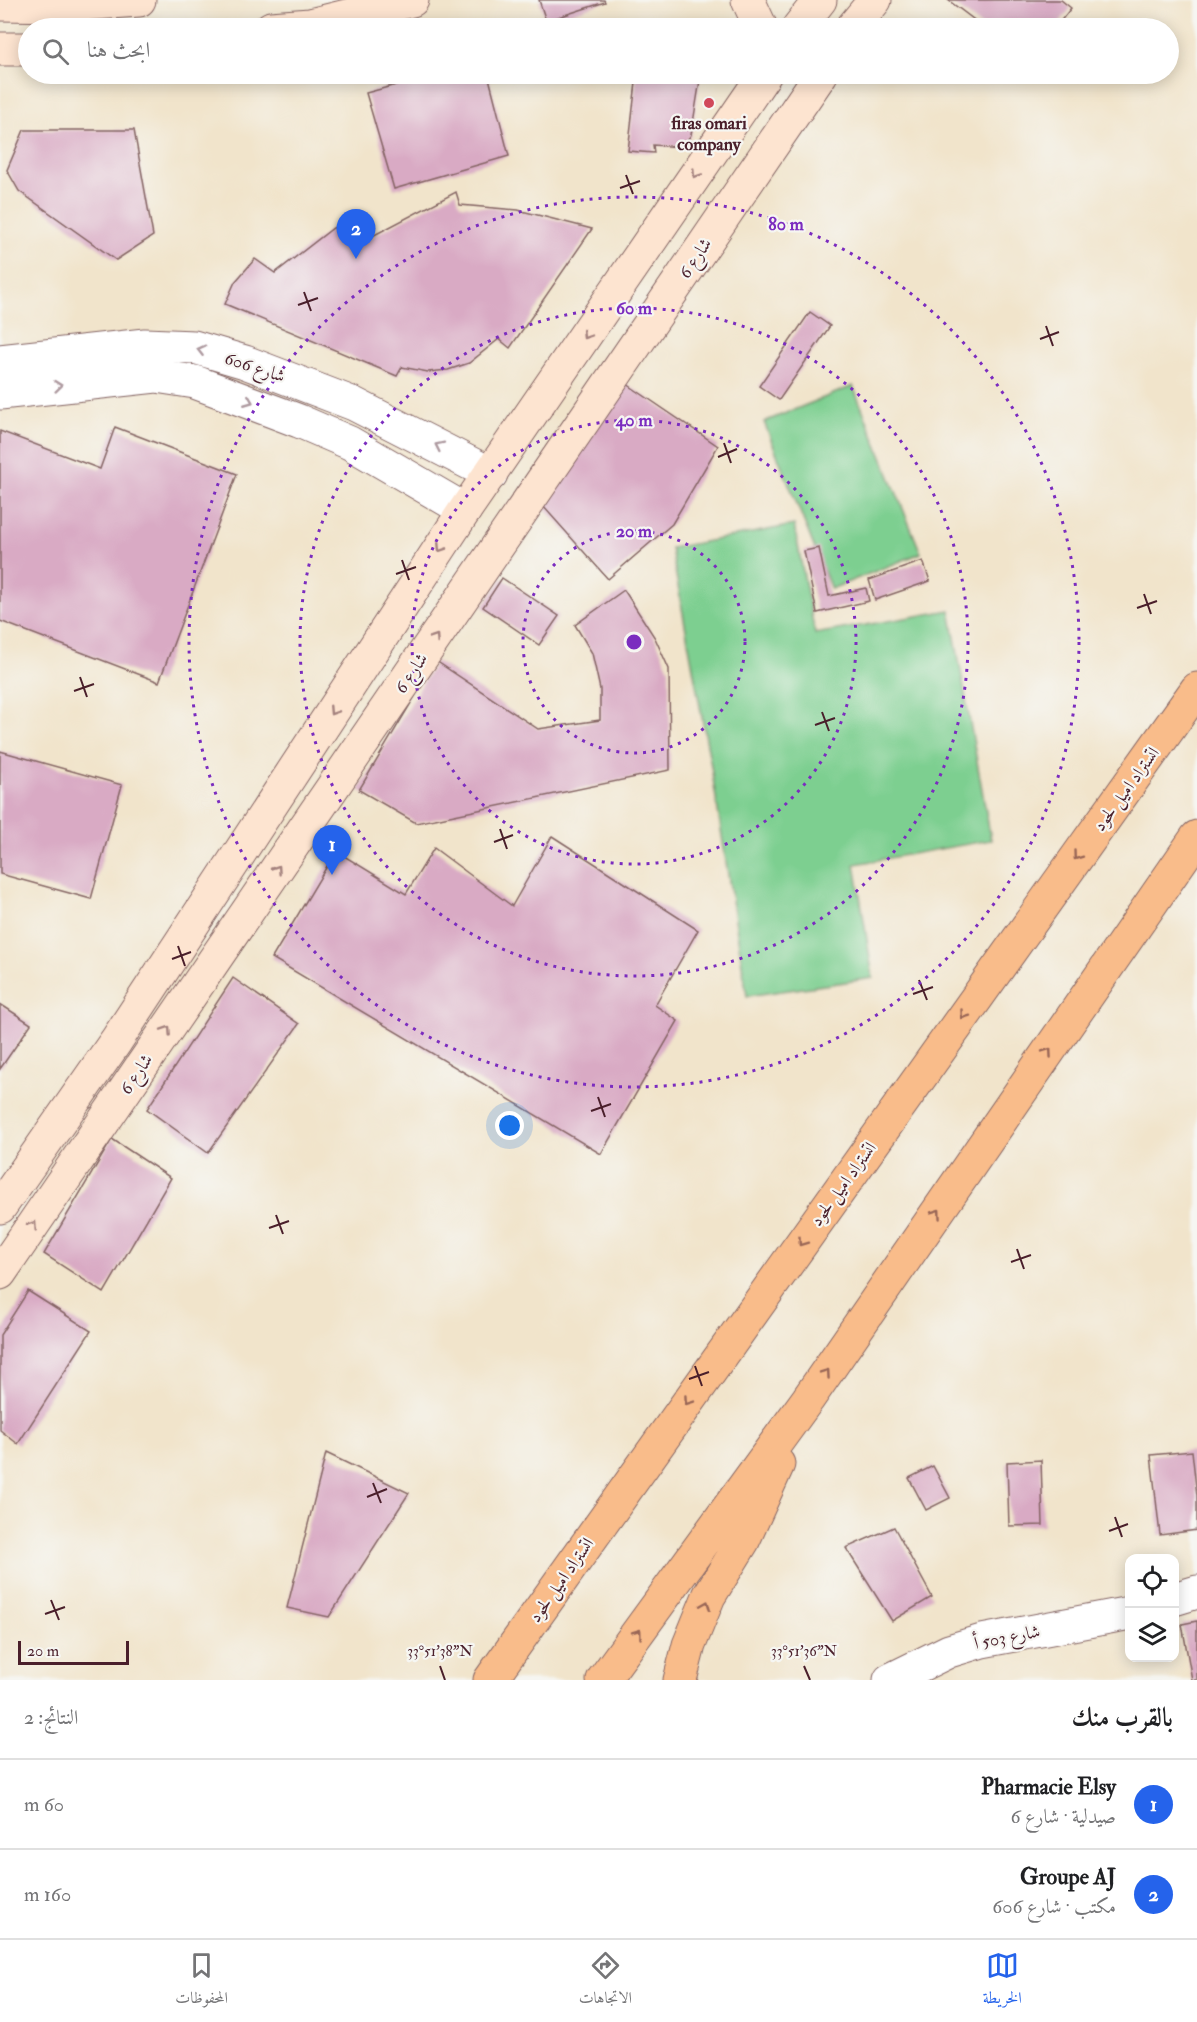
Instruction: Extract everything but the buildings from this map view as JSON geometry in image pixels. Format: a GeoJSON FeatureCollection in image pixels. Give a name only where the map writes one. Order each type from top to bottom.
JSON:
{"type":"FeatureCollection","features":[{"type":"Feature","properties":{"kind":"highway","name":"اتستراد اميل لحود"},"geometry":{"type":"LineString","coordinates":[[490,1680],[1197,689]]}},
{"type":"Feature","properties":{"kind":"highway"},"geometry":{"type":"LineString","coordinates":[[603,1680],[808,1400],[1197,837]]}},
{"type":"Feature","properties":{"kind":"highway"},"geometry":{"type":"LineString","coordinates":[[680,1680],[689,1645],[709,1596],[743,1541],[808,1400]]}},
{"type":"Feature","properties":{"kind":"main road"},"geometry":{"type":"LineString","coordinates":[[0,4],[66,11],[139,0]]}},
{"type":"Feature","properties":{"kind":"main road"},"geometry":{"type":"LineString","coordinates":[[339,18],[412,0]]}},
{"type":"Feature","properties":{"kind":"main road"},"geometry":{"type":"LineString","coordinates":[[748,0],[756,18]]}},
{"type":"Feature","properties":{"kind":"main road"},"geometry":{"type":"LineString","coordinates":[[806,18],[820,0]]}},
{"type":"Feature","properties":{"kind":"main road"},"geometry":{"type":"LineString","coordinates":[[0,49],[18,49]]}},
{"type":"Feature","properties":{"kind":"main road","name":"شارع 6"},"geometry":{"type":"LineString","coordinates":[[0,1207],[116,1041],[465,510],[758,84]]}},
{"type":"Feature","properties":{"kind":"main road","name":"شارع 6"},"geometry":{"type":"LineString","coordinates":[[0,1273],[814,84]]}},
{"type":"Feature","properties":{"kind":"street","name":"شارع 606"},"geometry":{"type":"LineString","coordinates":[[0,361],[145,345],[194,347],[255,365],[354,404],[491,474]]}},
{"type":"Feature","properties":{"kind":"street","name":"شارع 606"},"geometry":{"type":"LineString","coordinates":[[0,393],[156,375],[195,382],[350,443],[465,510]]}},
{"type":"Feature","properties":{"kind":"street"},"geometry":{"type":"LineString","coordinates":[[1179,1597],[1197,1592]]}},
{"type":"Feature","properties":{"kind":"street","name":"شارع 503 أ"},"geometry":{"type":"LineString","coordinates":[[890,1680],[948,1650],[982,1641],[1125,1614]]}},
{"type":"Feature","properties":{"kind":"green space"},"geometry":{"type":"Polygon","coordinates":[[[853,386],[921,553],[831,589],[764,422],[853,386]]]}},
{"type":"Feature","properties":{"kind":"green space"},"geometry":{"type":"Polygon","coordinates":[[[794,525],[815,634],[950,610],[991,840],[855,864],[873,978],[747,996],[711,766],[671,548],[794,525]]]}},
{"type":"Feature","properties":{"kind":"place","name":"firas omari company"},"geometry":{"type":"Point","coordinates":[709,103]}},
{"type":"Feature","properties":{"kind":"place","name":"Groupe AJ"},"geometry":{"type":"Point","coordinates":[356,259]}},
{"type":"Feature","properties":{"kind":"place","name":"Pharmacie Elsy"},"geometry":{"type":"Point","coordinates":[332,875]}}]}
